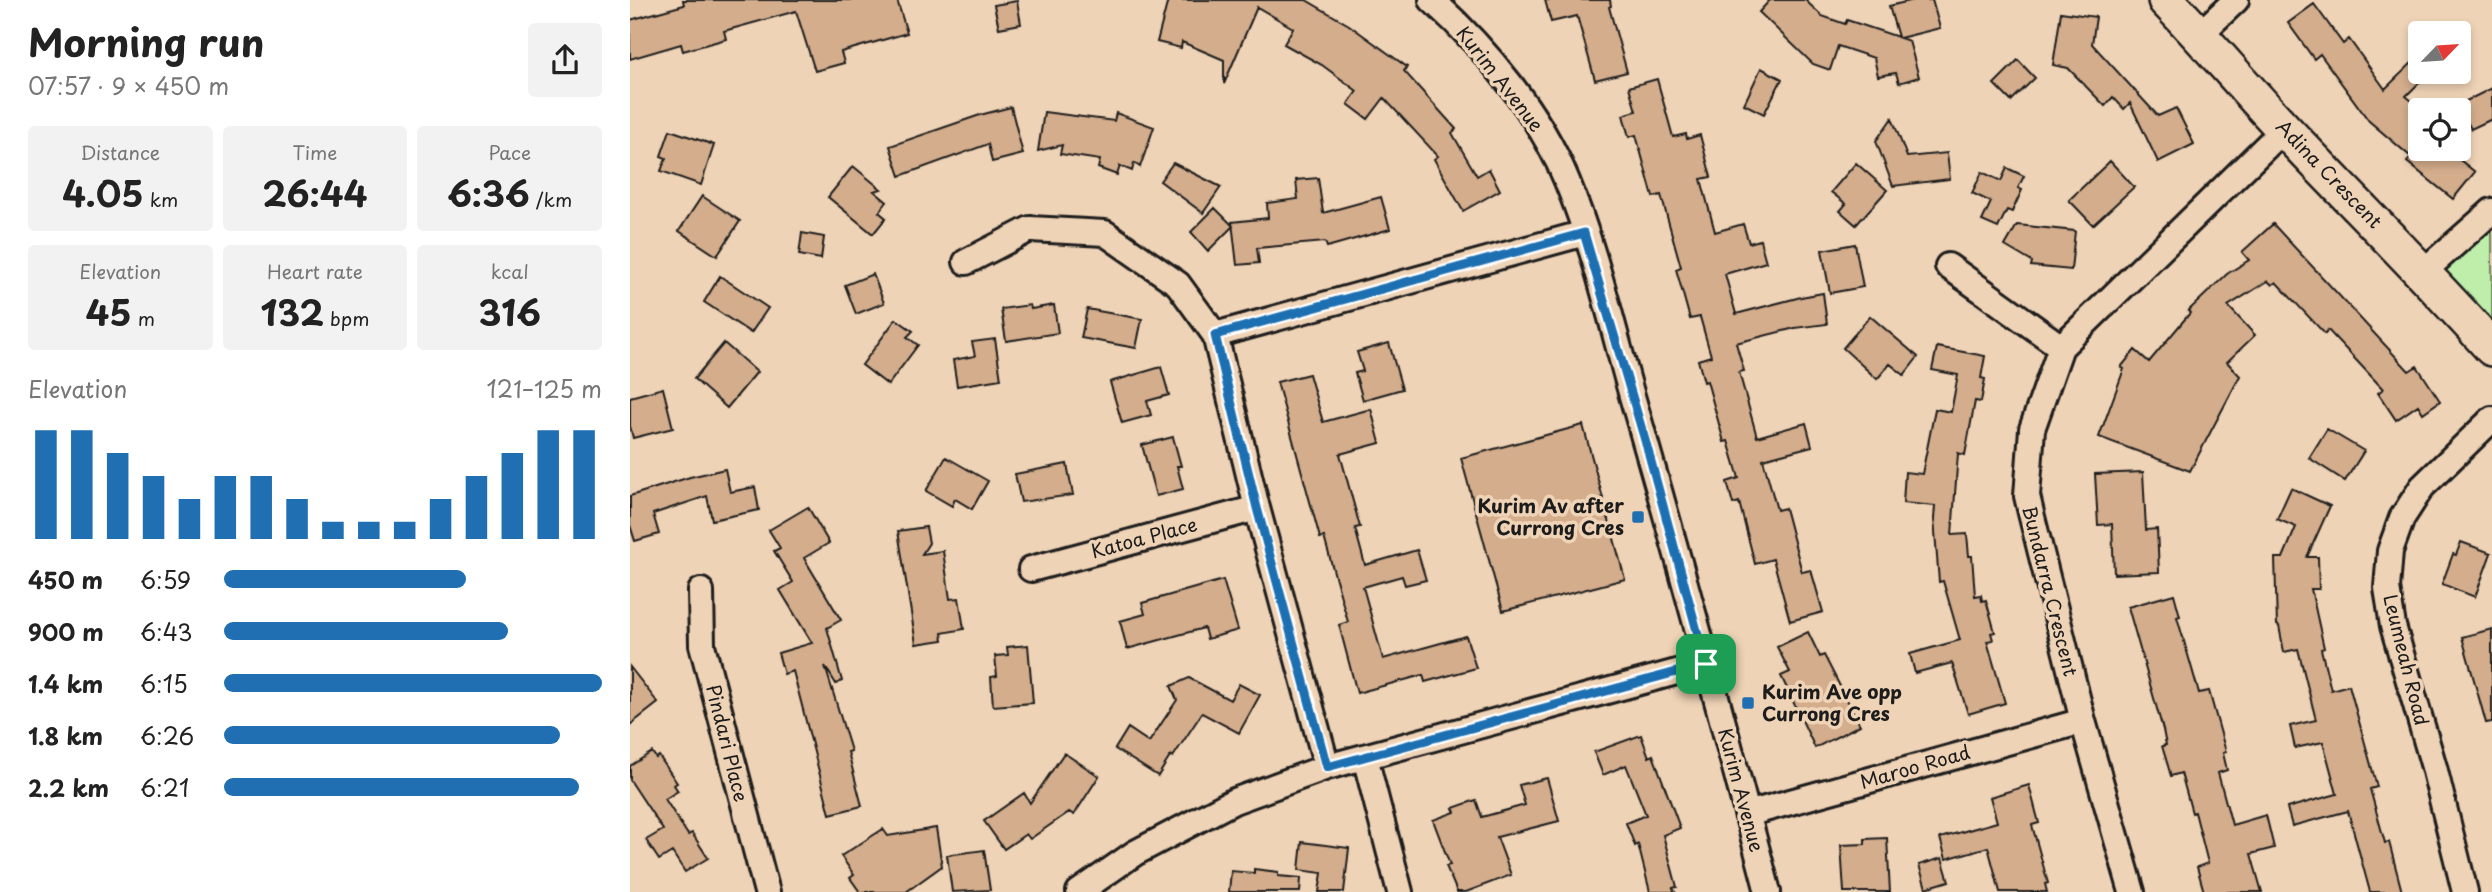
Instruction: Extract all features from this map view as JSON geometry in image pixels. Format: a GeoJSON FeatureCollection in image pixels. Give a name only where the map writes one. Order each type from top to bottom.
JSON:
{"type":"FeatureCollection","features":[{"type":"Feature","properties":{"kind":"street","name":"Kurim Avenue"},"geometry":{"type":"LineString","coordinates":[[1432,0],[1460,26],[1525,106],[1567,180],[1647,447],[1768,892]]}},
{"type":"Feature","properties":{"kind":"street","name":"Adina Crescent"},"geometry":{"type":"LineString","coordinates":[[2166,0],[2492,348]]}},
{"type":"Feature","properties":{"kind":"street"},"geometry":{"type":"LineString","coordinates":[[2200,34],[2236,0]]}},
{"type":"Feature","properties":{"kind":"street","name":"Bundarra Crescent"},"geometry":{"type":"LineString","coordinates":[[2132,892],[2083,721],[2027,496],[2032,429],[2061,347],[2284,129]]}},
{"type":"Feature","properties":{"kind":"street"},"geometry":{"type":"LineString","coordinates":[[2423,272],[2492,211]]}},
{"type":"Feature","properties":{"kind":"street"},"geometry":{"type":"LineString","coordinates":[[966,262],[1030,229],[1105,233],[1178,284],[1215,335],[1257,508],[1327,767]]}},
{"type":"Feature","properties":{"kind":"street"},"geometry":{"type":"LineString","coordinates":[[1215,335],[1584,233]]}},
{"type":"Feature","properties":{"kind":"street"},"geometry":{"type":"LineString","coordinates":[[1948,266],[2061,347]]}},
{"type":"Feature","properties":{"kind":"street","name":"Leumeah Road"},"geometry":{"type":"LineString","coordinates":[[2465,892],[2434,767],[2393,626],[2387,588],[2390,551],[2402,518],[2422,487],[2492,419]]}},
{"type":"Feature","properties":{"kind":"street","name":"Katoa Place"},"geometry":{"type":"LineString","coordinates":[[1031,569],[1257,508]]}},
{"type":"Feature","properties":{"kind":"street","name":"Pindari Place"},"geometry":{"type":"LineString","coordinates":[[701,591],[702,645],[766,892]]}},
{"type":"Feature","properties":{"kind":"street"},"geometry":{"type":"LineString","coordinates":[[1079,892],[1135,853],[1234,801],[1327,767],[1706,664]]}},
{"type":"Feature","properties":{"kind":"street","name":"Maroo Road"},"geometry":{"type":"LineString","coordinates":[[1747,814],[2083,721]]}},
{"type":"Feature","properties":{"kind":"street"},"geometry":{"type":"LineString","coordinates":[[1365,758],[1400,892]]}},
{"type":"Feature","properties":{"kind":"green space"},"geometry":{"type":"Polygon","coordinates":[[[2492,211],[2492,348],[2423,272],[2492,211]]]}},
{"type":"Feature","properties":{"kind":"building"},"geometry":{"type":"Polygon","coordinates":[[[683,0],[897,0],[907,33],[841,52],[844,63],[815,71],[796,11],[724,31],[726,39],[683,51],[681,44],[630,59],[630,20],[684,5],[683,0]]]}},
{"type":"Feature","properties":{"kind":"building"},"geometry":{"type":"Polygon","coordinates":[[[1168,0],[1306,0],[1349,25],[1407,67],[1404,71],[1456,129],[1452,133],[1477,176],[1489,169],[1500,190],[1463,211],[1434,159],[1438,156],[1384,98],[1368,119],[1348,104],[1357,91],[1322,65],[1284,44],[1293,28],[1257,7],[1224,84],[1224,60],[1182,42],[1181,48],[1157,42],[1168,0]]]}},
{"type":"Feature","properties":{"kind":"building"},"geometry":{"type":"Polygon","coordinates":[[[1545,0],[1610,0],[1609,7],[1627,72],[1595,80],[1577,16],[1551,22],[1545,0]]]}},
{"type":"Feature","properties":{"kind":"building"},"geometry":{"type":"Polygon","coordinates":[[[1770,0],[1805,0],[1822,16],[1845,24],[1847,20],[1898,37],[1889,6],[1914,0],[1932,0],[1940,28],[1900,38],[1909,41],[1919,77],[1899,83],[1896,73],[1878,76],[1874,58],[1838,46],[1830,70],[1813,64],[1759,12],[1770,0]]]}},
{"type":"Feature","properties":{"kind":"building"},"geometry":{"type":"Polygon","coordinates":[[[1017,1],[1021,24],[999,28],[994,5],[1017,1]]]}},
{"type":"Feature","properties":{"kind":"building"},"geometry":{"type":"Polygon","coordinates":[[[2314,4],[2343,44],[2349,39],[2385,89],[2408,67],[2408,84],[2418,84],[2406,96],[2408,98],[2408,154],[2369,121],[2320,54],[2314,59],[2288,23],[2314,4]]]}},
{"type":"Feature","properties":{"kind":"building"},"geometry":{"type":"Polygon","coordinates":[[[2061,12],[2096,17],[2092,44],[2158,116],[2176,108],[2194,144],[2158,162],[2130,103],[2124,109],[2113,97],[2105,106],[2068,68],[2053,65],[2061,12]]]}},
{"type":"Feature","properties":{"kind":"building"},"geometry":{"type":"Polygon","coordinates":[[[2018,60],[2035,78],[2011,101],[1994,84],[2018,60]]]}},
{"type":"Feature","properties":{"kind":"building"},"geometry":{"type":"Polygon","coordinates":[[[1761,68],[1782,79],[1764,114],[1744,104],[1761,68]]]}},
{"type":"Feature","properties":{"kind":"building"},"geometry":{"type":"Polygon","coordinates":[[[1657,79],[1673,137],[1686,134],[1687,139],[1700,135],[1711,177],[1701,179],[1715,232],[1743,224],[1749,243],[1760,240],[1766,262],[1725,274],[1736,314],[1823,293],[1827,324],[1795,328],[1736,343],[1744,371],[1739,372],[1757,437],[1806,423],[1812,446],[1763,459],[1777,510],[1785,508],[1802,572],[1811,570],[1823,612],[1790,621],[1773,559],[1755,564],[1739,502],[1733,504],[1727,482],[1739,478],[1728,441],[1724,442],[1707,381],[1704,382],[1698,360],[1711,356],[1700,317],[1690,319],[1676,269],[1681,267],[1661,195],[1653,197],[1636,135],[1629,137],[1623,115],[1636,111],[1629,87],[1657,79]]]}},
{"type":"Feature","properties":{"kind":"building"},"geometry":{"type":"Polygon","coordinates":[[[2492,88],[2492,119],[2471,129],[2471,98],[2492,88]]]}},
{"type":"Feature","properties":{"kind":"building"},"geometry":{"type":"Polygon","coordinates":[[[1011,107],[1023,154],[992,162],[988,144],[900,176],[890,146],[1011,107]]]}},
{"type":"Feature","properties":{"kind":"building"},"geometry":{"type":"Polygon","coordinates":[[[1044,112],[1114,121],[1116,113],[1154,127],[1140,167],[1134,163],[1132,171],[1120,166],[1117,175],[1098,168],[1100,160],[1060,154],[1062,145],[1038,151],[1044,112]]]}},
{"type":"Feature","properties":{"kind":"building"},"geometry":{"type":"Polygon","coordinates":[[[1892,118],[1907,157],[1947,153],[1950,179],[1893,186],[1876,141],[1892,118]]]}},
{"type":"Feature","properties":{"kind":"building"},"geometry":{"type":"Polygon","coordinates":[[[670,130],[714,145],[701,185],[661,171],[666,158],[661,156],[670,130]]]}},
{"type":"Feature","properties":{"kind":"building"},"geometry":{"type":"Polygon","coordinates":[[[2110,161],[2134,187],[2093,225],[2069,200],[2110,161]]]}},
{"type":"Feature","properties":{"kind":"building"},"geometry":{"type":"Polygon","coordinates":[[[2461,161],[2475,172],[2453,199],[2407,162],[2461,161]]]}},
{"type":"Feature","properties":{"kind":"building"},"geometry":{"type":"Polygon","coordinates":[[[1173,163],[1221,187],[1203,213],[1160,181],[1173,163]]]}},
{"type":"Feature","properties":{"kind":"building"},"geometry":{"type":"Polygon","coordinates":[[[1856,163],[1887,190],[1856,225],[1840,211],[1846,204],[1831,192],[1856,163]]]}},
{"type":"Feature","properties":{"kind":"building"},"geometry":{"type":"Polygon","coordinates":[[[853,166],[881,189],[874,191],[887,202],[879,212],[886,218],[873,234],[828,197],[853,166]]]}},
{"type":"Feature","properties":{"kind":"building"},"geometry":{"type":"Polygon","coordinates":[[[2007,168],[2024,176],[2018,188],[2022,190],[2012,212],[2007,210],[1998,228],[1982,221],[1991,202],[1972,193],[1982,172],[2001,181],[2007,168]]]}},
{"type":"Feature","properties":{"kind":"building"},"geometry":{"type":"Polygon","coordinates":[[[1318,178],[1323,213],[1381,197],[1390,229],[1327,247],[1325,242],[1257,248],[1259,263],[1237,265],[1232,222],[1268,218],[1267,203],[1298,199],[1296,180],[1318,178]]]}},
{"type":"Feature","properties":{"kind":"building"},"geometry":{"type":"Polygon","coordinates":[[[702,196],[740,221],[717,256],[679,231],[702,196]]]}},
{"type":"Feature","properties":{"kind":"building"},"geometry":{"type":"Polygon","coordinates":[[[1215,208],[1233,226],[1208,251],[1191,232],[1215,208]]]}},
{"type":"Feature","properties":{"kind":"building"},"geometry":{"type":"Polygon","coordinates":[[[2273,224],[2409,371],[2417,366],[2440,401],[2423,413],[2418,405],[2396,420],[2378,393],[2383,389],[2328,330],[2325,334],[2276,282],[2272,285],[2268,281],[2228,306],[2255,335],[2227,362],[2240,376],[2190,471],[2099,437],[2124,369],[2121,367],[2135,350],[2149,362],[2190,313],[2188,311],[2227,274],[2249,260],[2242,252],[2273,224]]]}},
{"type":"Feature","properties":{"kind":"building"},"geometry":{"type":"Polygon","coordinates":[[[2017,225],[2075,231],[2071,270],[2031,266],[2032,262],[2005,246],[2017,225]]]}},
{"type":"Feature","properties":{"kind":"building"},"geometry":{"type":"Polygon","coordinates":[[[802,233],[824,237],[821,259],[799,255],[802,233]]]}},
{"type":"Feature","properties":{"kind":"building"},"geometry":{"type":"Polygon","coordinates":[[[1855,244],[1863,287],[1830,293],[1822,250],[1855,244]]]}},
{"type":"Feature","properties":{"kind":"building"},"geometry":{"type":"Polygon","coordinates":[[[873,274],[884,303],[856,314],[845,285],[873,274]]]}},
{"type":"Feature","properties":{"kind":"building"},"geometry":{"type":"Polygon","coordinates":[[[720,276],[768,308],[751,333],[704,302],[720,276]]]}},
{"type":"Feature","properties":{"kind":"building"},"geometry":{"type":"Polygon","coordinates":[[[1030,305],[1031,309],[1054,305],[1058,333],[1006,341],[1001,309],[1030,305]]]}},
{"type":"Feature","properties":{"kind":"building"},"geometry":{"type":"Polygon","coordinates":[[[1087,309],[1142,319],[1136,348],[1081,338],[1087,309]]]}},
{"type":"Feature","properties":{"kind":"building"},"geometry":{"type":"Polygon","coordinates":[[[1870,316],[1918,357],[1904,375],[1890,364],[1877,379],[1843,348],[1870,316]]]}},
{"type":"Feature","properties":{"kind":"building"},"geometry":{"type":"Polygon","coordinates":[[[896,319],[913,331],[907,337],[918,345],[888,385],[862,365],[896,319]]]}},
{"type":"Feature","properties":{"kind":"building"},"geometry":{"type":"Polygon","coordinates":[[[995,339],[1001,379],[957,386],[953,360],[975,356],[972,342],[995,339]]]}},
{"type":"Feature","properties":{"kind":"building"},"geometry":{"type":"Polygon","coordinates":[[[724,343],[757,372],[727,408],[694,379],[724,343]]]}},
{"type":"Feature","properties":{"kind":"building"},"geometry":{"type":"Polygon","coordinates":[[[1389,343],[1402,389],[1363,400],[1355,373],[1363,371],[1357,352],[1389,343]]]}},
{"type":"Feature","properties":{"kind":"building"},"geometry":{"type":"Polygon","coordinates":[[[1937,347],[1985,356],[1981,402],[1975,401],[1965,455],[1958,453],[1952,535],[1967,534],[1969,556],[1972,556],[1975,596],[1981,595],[1982,601],[1986,600],[1995,632],[1991,633],[1993,640],[1987,641],[2005,703],[1968,714],[1952,663],[1915,673],[1910,654],[1960,640],[1943,581],[1939,582],[1935,506],[1903,503],[1905,472],[1922,474],[1935,409],[1951,412],[1958,375],[1932,370],[1937,347]]]}},
{"type":"Feature","properties":{"kind":"building"},"geometry":{"type":"Polygon","coordinates":[[[1161,367],[1169,395],[1147,401],[1151,415],[1122,423],[1110,382],[1161,367]]]}},
{"type":"Feature","properties":{"kind":"building"},"geometry":{"type":"Polygon","coordinates":[[[1309,374],[1323,422],[1371,409],[1380,443],[1340,454],[1360,527],[1355,528],[1365,565],[1417,550],[1426,580],[1405,585],[1402,576],[1363,587],[1383,659],[1466,636],[1476,668],[1425,682],[1423,675],[1357,693],[1339,625],[1348,622],[1324,537],[1320,538],[1277,382],[1309,374]]]}},
{"type":"Feature","properties":{"kind":"building"},"geometry":{"type":"Polygon","coordinates":[[[663,388],[673,428],[633,438],[630,426],[630,397],[663,388]]]}},
{"type":"Feature","properties":{"kind":"building"},"geometry":{"type":"Polygon","coordinates":[[[1583,425],[1625,579],[1503,611],[1461,458],[1583,425]]]}},
{"type":"Feature","properties":{"kind":"building"},"geometry":{"type":"Polygon","coordinates":[[[2327,429],[2364,451],[2345,481],[2309,458],[2327,429]]]}},
{"type":"Feature","properties":{"kind":"building"},"geometry":{"type":"Polygon","coordinates":[[[1173,437],[1181,466],[1177,466],[1183,489],[1156,496],[1142,445],[1173,437]]]}},
{"type":"Feature","properties":{"kind":"building"},"geometry":{"type":"Polygon","coordinates":[[[946,457],[988,481],[972,509],[955,499],[952,506],[926,491],[946,457]]]}},
{"type":"Feature","properties":{"kind":"building"},"geometry":{"type":"Polygon","coordinates":[[[1067,464],[1073,495],[1021,502],[1015,474],[1067,464]]]}},
{"type":"Feature","properties":{"kind":"building"},"geometry":{"type":"Polygon","coordinates":[[[725,469],[730,492],[755,487],[759,510],[712,520],[707,496],[653,514],[659,534],[635,541],[630,525],[630,496],[725,469]]]}},
{"type":"Feature","properties":{"kind":"building"},"geometry":{"type":"Polygon","coordinates":[[[2143,472],[2146,530],[2157,529],[2159,572],[2114,574],[2112,524],[2098,525],[2095,474],[2143,472]]]}},
{"type":"Feature","properties":{"kind":"building"},"geometry":{"type":"Polygon","coordinates":[[[2291,488],[2330,506],[2307,557],[2318,557],[2319,589],[2311,589],[2324,648],[2321,649],[2331,690],[2349,685],[2377,787],[2370,789],[2385,843],[2389,842],[2402,892],[2370,892],[2348,811],[2292,826],[2287,808],[2337,794],[2323,742],[2295,748],[2290,726],[2316,720],[2298,649],[2284,652],[2277,625],[2275,558],[2283,558],[2296,527],[2277,519],[2291,488]]]}},
{"type":"Feature","properties":{"kind":"building"},"geometry":{"type":"Polygon","coordinates":[[[808,507],[829,543],[804,558],[841,620],[827,628],[842,681],[836,684],[825,666],[851,751],[848,752],[862,806],[830,814],[793,671],[784,674],[778,653],[812,643],[780,590],[793,582],[774,551],[780,548],[769,530],[808,507]]]}},
{"type":"Feature","properties":{"kind":"building"},"geometry":{"type":"Polygon","coordinates":[[[926,527],[929,543],[922,554],[943,551],[950,599],[959,598],[964,629],[942,633],[943,640],[916,644],[898,531],[926,527]]]}},
{"type":"Feature","properties":{"kind":"building"},"geometry":{"type":"Polygon","coordinates":[[[2461,542],[2491,553],[2475,597],[2442,584],[2453,554],[2456,555],[2461,542]]]}},
{"type":"Feature","properties":{"kind":"building"},"geometry":{"type":"Polygon","coordinates":[[[1223,580],[1238,630],[1207,639],[1204,628],[1127,649],[1120,621],[1145,614],[1142,603],[1223,580]]]}},
{"type":"Feature","properties":{"kind":"building"},"geometry":{"type":"Polygon","coordinates":[[[2174,594],[2180,616],[2177,617],[2199,693],[2209,691],[2226,752],[2223,753],[2227,770],[2218,773],[2232,825],[2266,815],[2274,848],[2251,854],[2262,892],[2204,892],[2197,867],[2208,863],[2195,812],[2192,813],[2181,773],[2171,776],[2162,746],[2166,745],[2163,730],[2128,607],[2174,594]]]}},
{"type":"Feature","properties":{"kind":"building"},"geometry":{"type":"Polygon","coordinates":[[[2492,629],[2492,722],[2486,723],[2462,637],[2492,629]]]}},
{"type":"Feature","properties":{"kind":"building"},"geometry":{"type":"Polygon","coordinates":[[[1808,632],[1820,657],[1824,655],[1860,725],[1815,748],[1781,676],[1790,672],[1777,647],[1808,632]]]}},
{"type":"Feature","properties":{"kind":"building"},"geometry":{"type":"Polygon","coordinates":[[[1028,645],[1033,703],[993,706],[991,677],[997,676],[995,656],[1008,655],[1007,647],[1028,645]]]}},
{"type":"Feature","properties":{"kind":"building"},"geometry":{"type":"Polygon","coordinates":[[[630,667],[658,703],[630,725],[630,667]]]}},
{"type":"Feature","properties":{"kind":"building"},"geometry":{"type":"Polygon","coordinates":[[[1189,678],[1230,700],[1239,684],[1260,695],[1239,733],[1202,713],[1158,776],[1115,749],[1128,728],[1149,742],[1177,700],[1171,686],[1189,678]]]}},
{"type":"Feature","properties":{"kind":"building"},"geometry":{"type":"Polygon","coordinates":[[[1641,735],[1649,757],[1653,755],[1680,828],[1663,835],[1677,887],[1673,888],[1675,892],[1650,892],[1638,844],[1635,846],[1626,823],[1646,815],[1626,765],[1603,775],[1594,752],[1641,735]]]}},
{"type":"Feature","properties":{"kind":"building"},"geometry":{"type":"Polygon","coordinates":[[[652,752],[656,758],[659,756],[677,783],[674,785],[678,791],[665,799],[688,835],[692,833],[708,858],[685,872],[672,852],[659,860],[646,840],[663,830],[630,780],[630,766],[652,752]]]}},
{"type":"Feature","properties":{"kind":"building"},"geometry":{"type":"Polygon","coordinates":[[[1064,753],[1099,776],[1074,815],[1069,812],[1030,839],[1026,834],[1004,849],[984,821],[1024,793],[1030,803],[1064,753]]]}},
{"type":"Feature","properties":{"kind":"building"},"geometry":{"type":"Polygon","coordinates":[[[1547,778],[1559,821],[1497,837],[1511,875],[1466,892],[1457,892],[1446,866],[1450,865],[1433,820],[1455,812],[1453,808],[1476,800],[1482,817],[1525,805],[1519,785],[1547,778]]]}},
{"type":"Feature","properties":{"kind":"building"},"geometry":{"type":"Polygon","coordinates":[[[2029,785],[2039,823],[2032,825],[2048,883],[2045,884],[2047,892],[2000,892],[1988,847],[1946,859],[1940,838],[1997,822],[1990,797],[2029,785]]]}},
{"type":"Feature","properties":{"kind":"building"},"geometry":{"type":"Polygon","coordinates":[[[936,828],[942,866],[906,892],[860,892],[850,878],[854,875],[841,856],[883,829],[888,836],[936,828]]]}},
{"type":"Feature","properties":{"kind":"building"},"geometry":{"type":"Polygon","coordinates":[[[1887,838],[1890,892],[1844,892],[1841,845],[1865,844],[1865,839],[1887,838]]]}},
{"type":"Feature","properties":{"kind":"building"},"geometry":{"type":"Polygon","coordinates":[[[1302,842],[1349,848],[1344,892],[1319,892],[1322,873],[1299,870],[1302,842]]]}},
{"type":"Feature","properties":{"kind":"building"},"geometry":{"type":"Polygon","coordinates":[[[984,850],[990,890],[952,892],[947,855],[984,850]]]}},
{"type":"Feature","properties":{"kind":"building"},"geometry":{"type":"Polygon","coordinates":[[[1942,858],[1949,881],[1926,888],[1919,865],[1942,858]]]}},
{"type":"Feature","properties":{"kind":"building"},"geometry":{"type":"Polygon","coordinates":[[[1254,869],[1278,872],[1278,876],[1301,878],[1300,892],[1229,892],[1231,871],[1254,873],[1254,869]]]}},
{"type":"Feature","properties":{"kind":"place","name":"Kurim Av after Currong Cres"},"geometry":{"type":"Point","coordinates":[1638,517]}},
{"type":"Feature","properties":{"kind":"place","name":"Kurim Ave opp Currong Cres"},"geometry":{"type":"Point","coordinates":[1748,703]}},
{"type":"Feature","properties":{"kind":"route"},"geometry":{"type":"LineString","coordinates":[[1584,233],[1647,447],[1706,664],[1327,767],[1257,508],[1215,335],[1584,233]]}}]}
